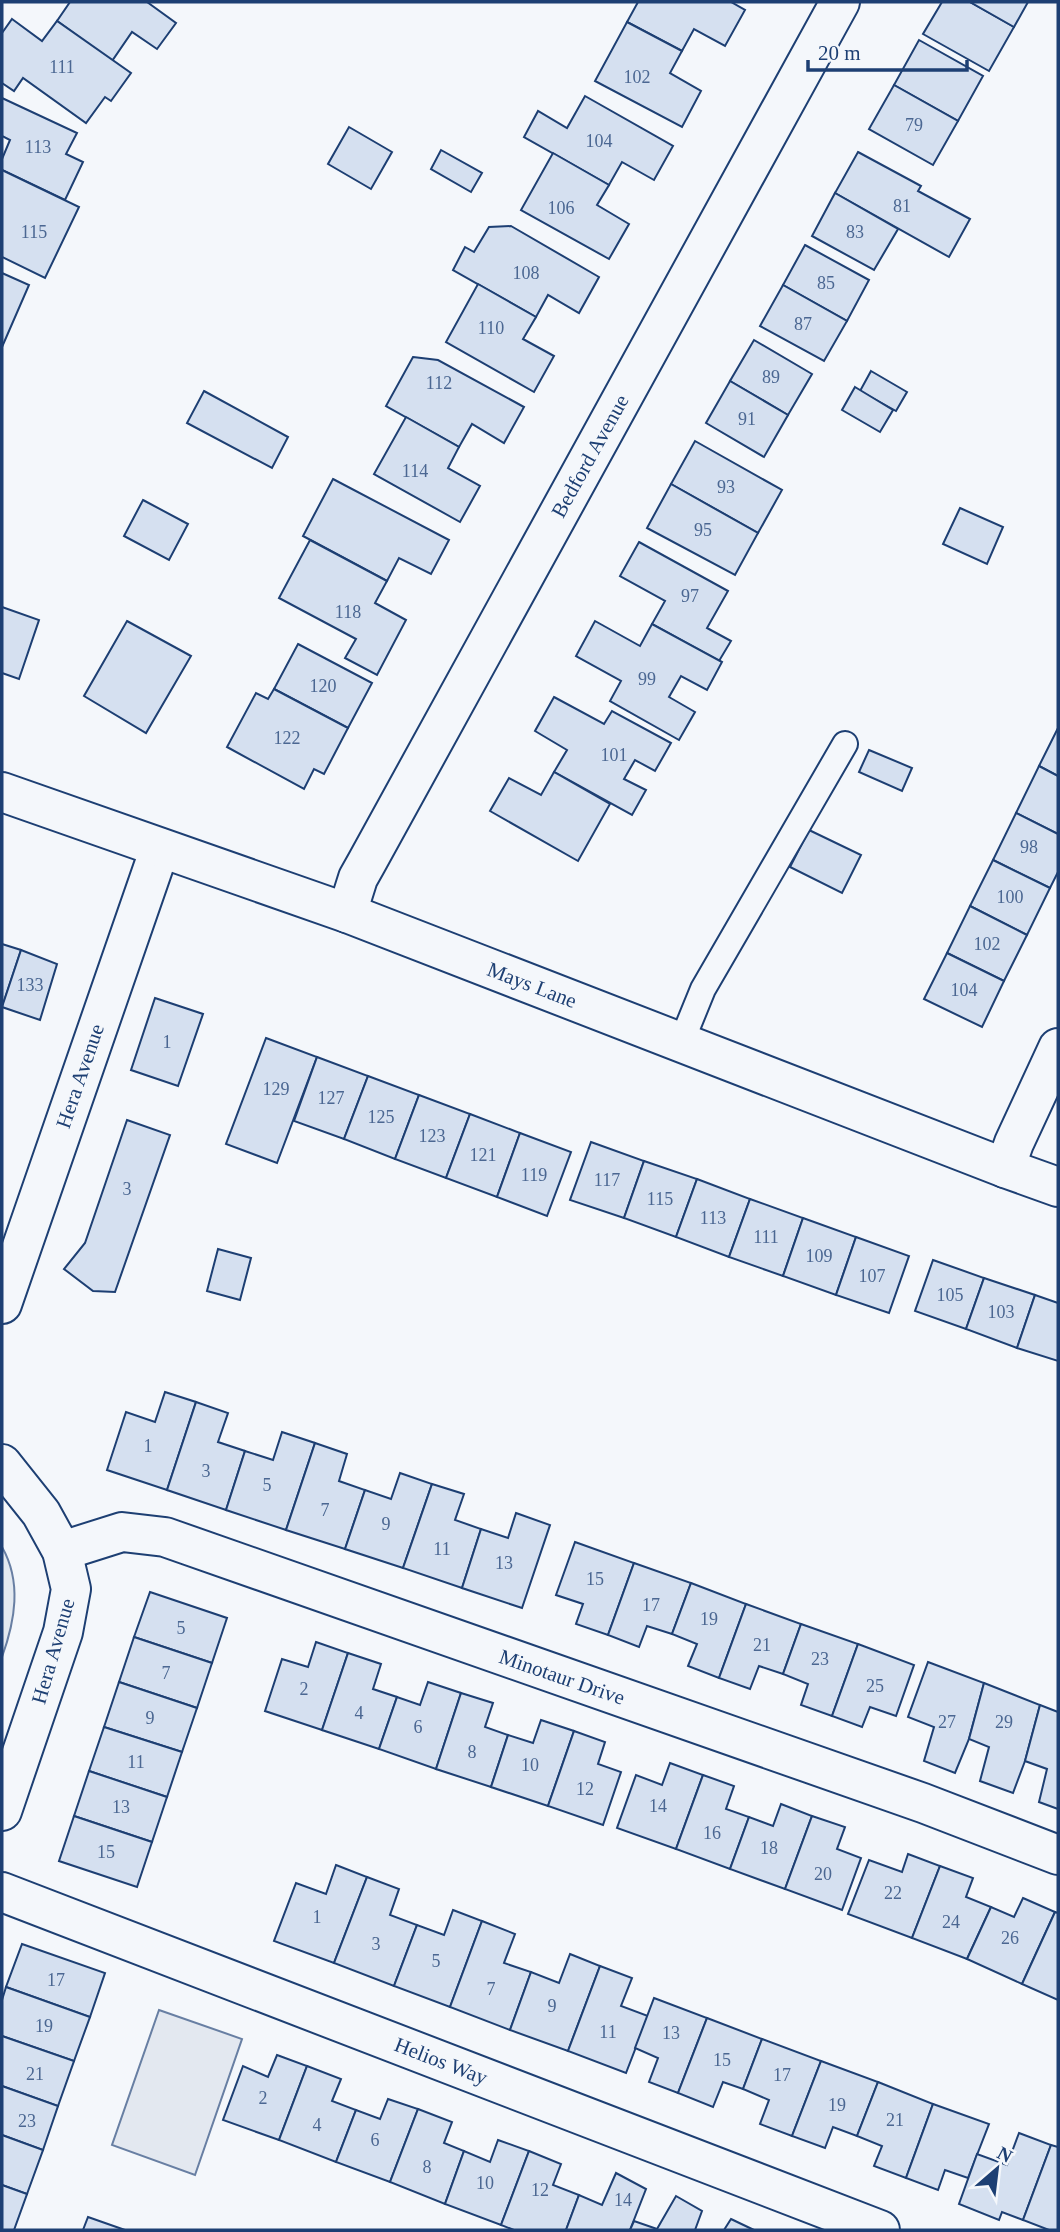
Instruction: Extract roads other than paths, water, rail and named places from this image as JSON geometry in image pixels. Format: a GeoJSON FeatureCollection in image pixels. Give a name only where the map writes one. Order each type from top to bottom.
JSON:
{"type":"FeatureCollection","features":[{"type":"Feature","properties":{"kind":"street","name":"Bedford Avenue"},"geometry":{"type":"LineString","coordinates":[[347,913],[358,878],[840,2]]}},
{"type":"Feature","properties":{"kind":"street","name":"Mays Lane"},"geometry":{"type":"LineString","coordinates":[[2,792],[347,913],[1005,1168],[1058,1186]]}},
{"type":"Feature","properties":{"kind":"street","name":"Hera Avenue"},"geometry":{"type":"LineString","coordinates":[[2,1304],[160,848]]}},
{"type":"Feature","properties":{"kind":"street"},"geometry":{"type":"LineString","coordinates":[[1005,1168],[1058,1048]]}},
{"type":"Feature","properties":{"kind":"street","name":"Hera Avenue"},"geometry":{"type":"LineString","coordinates":[[2,1464],[4,1470],[41,1513],[62,1551],[71,1590],[63,1632],[2,1811]]}},
{"type":"Feature","properties":{"kind":"street","name":"Minotaur Drive"},"geometry":{"type":"LineString","coordinates":[[62,1551],[122,1532],[164,1537],[923,1803],[1058,1855]]}},
{"type":"Feature","properties":{"kind":"street","name":"Helios Way"},"geometry":{"type":"LineString","coordinates":[[2,1892],[880,2230]]}},
{"type":"Feature","properties":{"kind":"lane"},"geometry":{"type":"LineString","coordinates":[[681,1043],[703,989],[845,744]]}}]}
